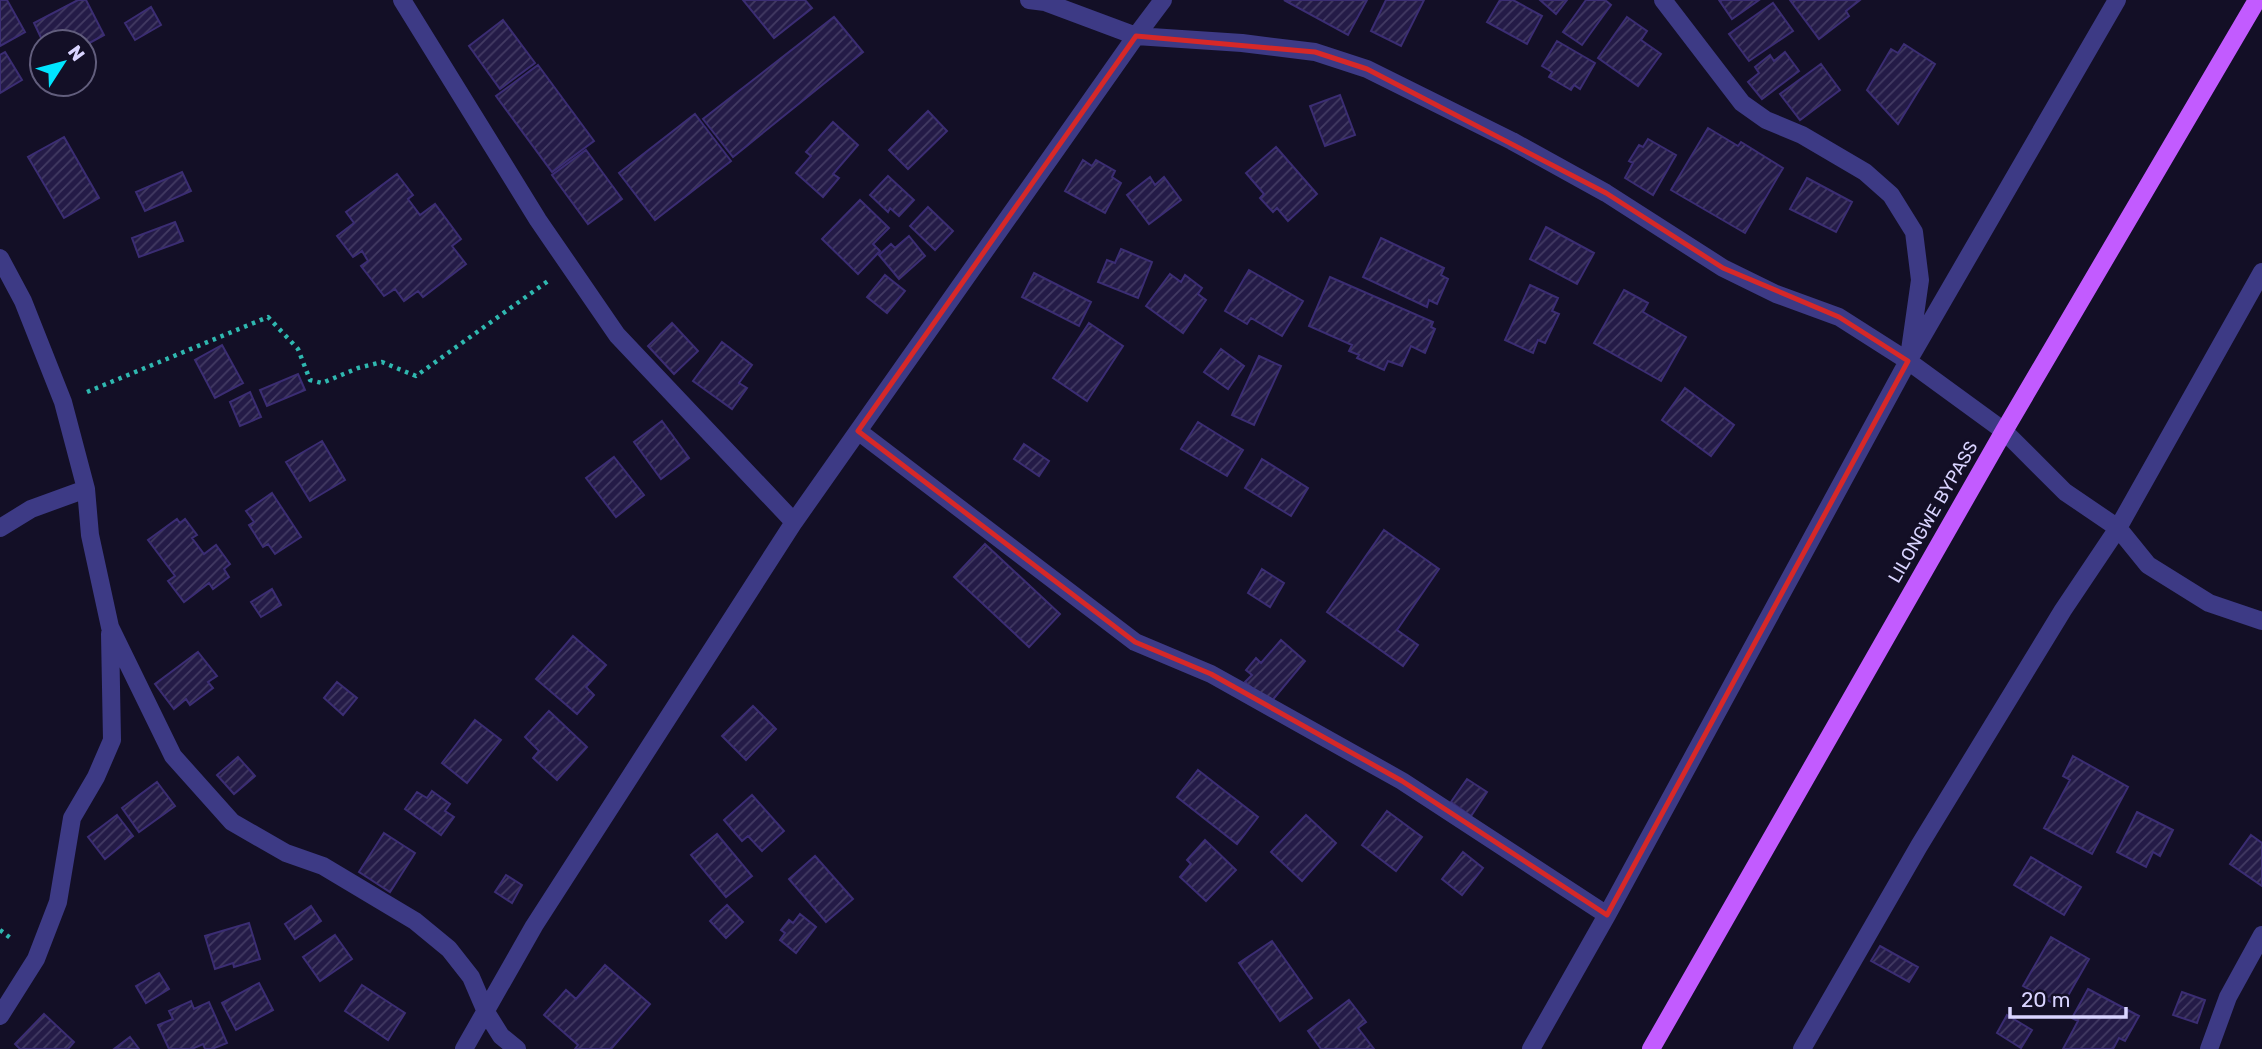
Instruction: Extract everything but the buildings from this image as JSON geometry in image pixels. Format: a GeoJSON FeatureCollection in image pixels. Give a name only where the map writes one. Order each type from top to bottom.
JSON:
{"type":"FeatureCollection","features":[{"type":"Feature","properties":{"kind":"main road","name":"LILONGWE BYPASS"},"geometry":{"type":"LineString","coordinates":[[1651,1049],[2004,431],[2257,0]]}},
{"type":"Feature","properties":{"kind":"street"},"geometry":{"type":"LineString","coordinates":[[402,0],[538,220],[617,335],[794,522]]}},
{"type":"Feature","properties":{"kind":"street"},"geometry":{"type":"LineString","coordinates":[[1029,0],[1045,2],[1136,36],[1242,43],[1315,52],[1367,69],[1512,141],[1606,193],[1723,268],[1776,294],[1839,317],[1908,361],[2004,431],[2065,492],[2118,528],[2148,565],[2209,603],[2262,621]]}},
{"type":"Feature","properties":{"kind":"street"},"geometry":{"type":"LineString","coordinates":[[464,1049],[534,926],[794,522],[1163,0]]}},
{"type":"Feature","properties":{"kind":"street"},"geometry":{"type":"LineString","coordinates":[[1663,0],[1742,103],[1766,120],[1802,135],[1865,172],[1892,195],[1914,232],[1920,280],[1908,361]]}},
{"type":"Feature","properties":{"kind":"street"},"geometry":{"type":"LineString","coordinates":[[1531,1049],[1607,915],[1908,361],[2117,0]]}},
{"type":"Feature","properties":{"kind":"street"},"geometry":{"type":"LineString","coordinates":[[0,258],[23,301],[63,401],[86,489],[90,535],[110,627],[112,740],[96,778],[72,818],[58,902],[36,959],[0,1016]]}},
{"type":"Feature","properties":{"kind":"street"},"geometry":{"type":"LineString","coordinates":[[1802,1049],[1926,834],[2063,610],[2118,528],[2262,272]]}},
{"type":"Feature","properties":{"kind":"street"},"geometry":{"type":"LineString","coordinates":[[858,431],[1135,642],[1211,674],[1402,781],[1607,915]]}},
{"type":"Feature","properties":{"kind":"street"},"geometry":{"type":"LineString","coordinates":[[0,527],[31,509],[86,489]]}},
{"type":"Feature","properties":{"kind":"street"},"geometry":{"type":"LineString","coordinates":[[110,627],[173,755],[232,822],[286,853],[323,866],[415,921],[449,949],[471,977],[486,1012],[501,1036],[517,1049]]}},
{"type":"Feature","properties":{"kind":"street"},"geometry":{"type":"LineString","coordinates":[[2209,1049],[2228,997],[2262,936]]}},
{"type":"Feature","properties":{"kind":"path"},"geometry":{"type":"LineString","coordinates":[[63,401],[268,317],[298,349],[310,380],[322,383],[358,368],[382,362],[416,376],[569,265]]}},
{"type":"Feature","properties":{"kind":"highlighted area"},"geometry":{"type":"Polygon","coordinates":[[[1136,36],[1315,52],[1367,69],[1606,193],[1723,268],[1839,317],[1908,361],[1607,915],[1402,781],[1211,674],[1135,642],[858,431],[1136,36]]]}}]}
